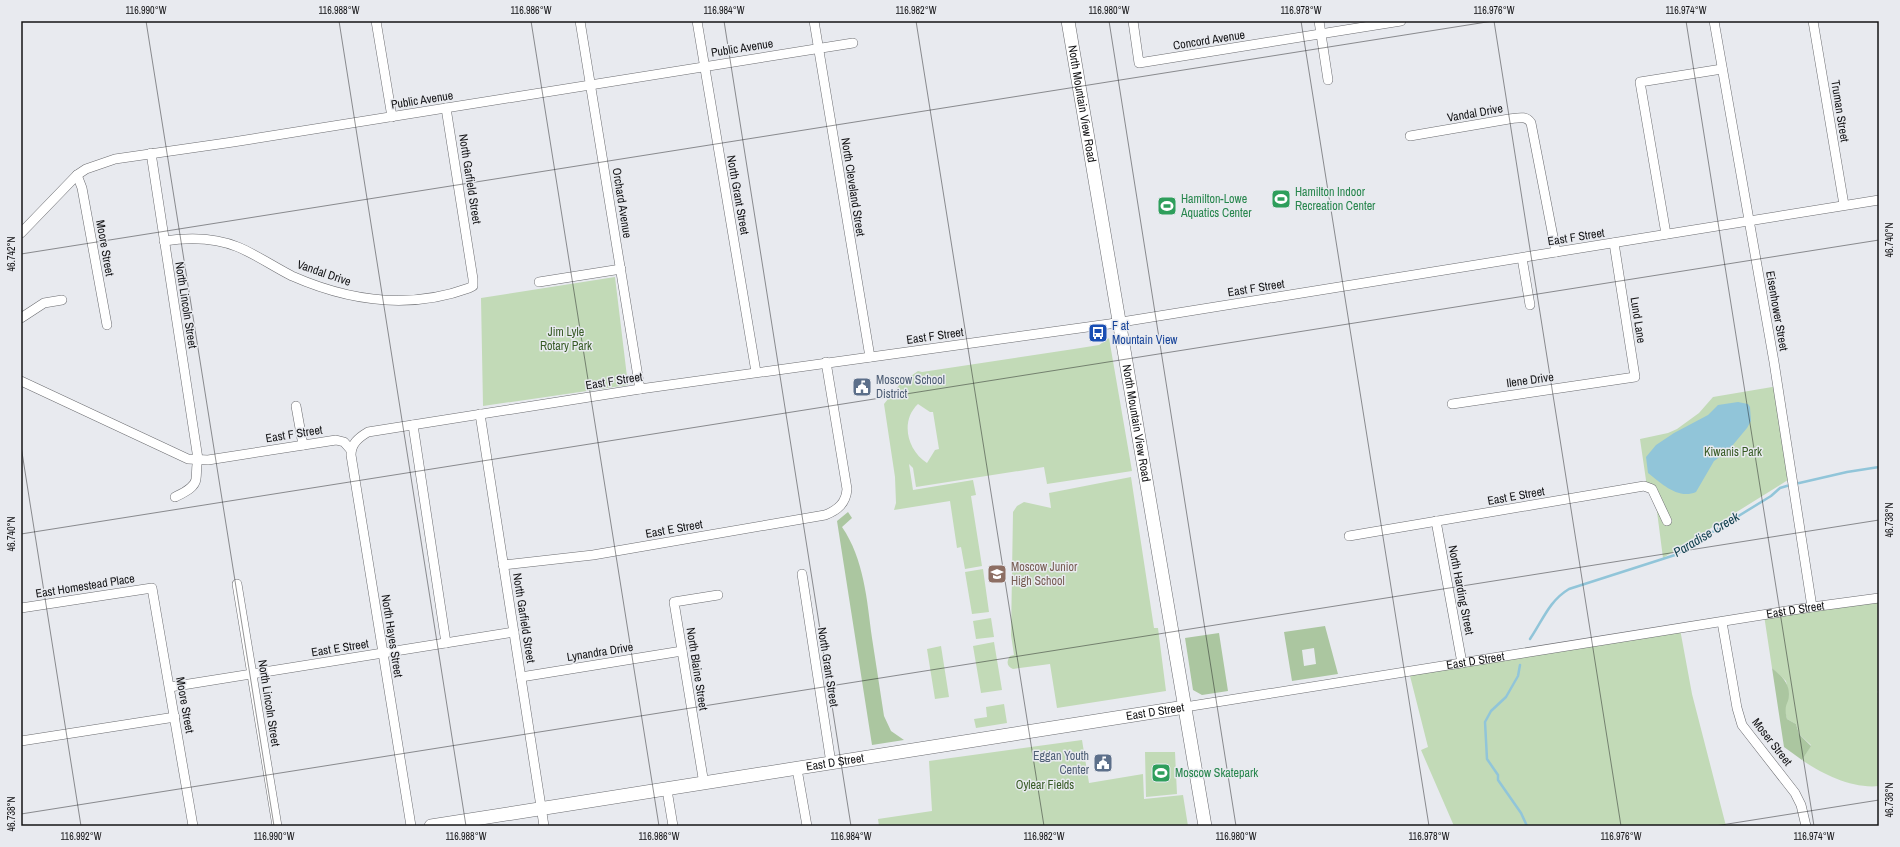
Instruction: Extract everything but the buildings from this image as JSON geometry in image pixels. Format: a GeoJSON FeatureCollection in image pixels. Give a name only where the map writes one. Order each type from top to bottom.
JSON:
{"type":"FeatureCollection","features":[{"type":"Feature","properties":{"kind":"street"},"geometry":{"type":"LineString","coordinates":[[376,21],[392,117]]}},
{"type":"Feature","properties":{"kind":"street","name":"Orchard Avenue"},"geometry":{"type":"LineString","coordinates":[[580,21],[640,389]]}},
{"type":"Feature","properties":{"kind":"street","name":"North Grant Street"},"geometry":{"type":"LineString","coordinates":[[697,21],[756,372]]}},
{"type":"Feature","properties":{"kind":"street","name":"North Cleveland Street"},"geometry":{"type":"LineString","coordinates":[[814,21],[870,357]]}},
{"type":"Feature","properties":{"kind":"street","name":"North Mountain View Road"},"geometry":{"type":"LineString","coordinates":[[1068,21],[1205,826]]}},
{"type":"Feature","properties":{"kind":"street","name":"Concord Avenue"},"geometry":{"type":"LineString","coordinates":[[1133,21],[1139,64],[1401,21]]}},
{"type":"Feature","properties":{"kind":"street"},"geometry":{"type":"LineString","coordinates":[[1319,21],[1328,80]]}},
{"type":"Feature","properties":{"kind":"street","name":"Eisenhower Street"},"geometry":{"type":"LineString","coordinates":[[1714,21],[1774,362],[1812,607]]}},
{"type":"Feature","properties":{"kind":"street","name":"Truman Street"},"geometry":{"type":"LineString","coordinates":[[1813,21],[1844,206]]}},
{"type":"Feature","properties":{"kind":"street","name":"Public Avenue"},"geometry":{"type":"LineString","coordinates":[[21,233],[77,175],[86,169],[107,161],[853,43]]}},
{"type":"Feature","properties":{"kind":"street"},"geometry":{"type":"LineString","coordinates":[[1666,234],[1640,82],[1722,69]]}},
{"type":"Feature","properties":{"kind":"street","name":"North Garfield Street"},"geometry":{"type":"LineString","coordinates":[[446,108],[470,254]]}},
{"type":"Feature","properties":{"kind":"street","name":"Vandal Drive"},"geometry":{"type":"LineString","coordinates":[[1410,136],[1524,117],[1529,120],[1556,252]]}},
{"type":"Feature","properties":{"kind":"street","name":"North Lincoln Street"},"geometry":{"type":"LineString","coordinates":[[151,153],[198,460],[196,467],[196,480],[193,486],[175,498]]}},
{"type":"Feature","properties":{"kind":"street","name":"Moore Street"},"geometry":{"type":"LineString","coordinates":[[77,175],[82,188],[107,325]]}},
{"type":"Feature","properties":{"kind":"street","name":"East F Street"},"geometry":{"type":"LineString","coordinates":[[21,381],[188,459],[208,460],[336,440],[344,442],[351,450],[359,437],[368,432],[756,372],[1119,322],[1879,200]]}},
{"type":"Feature","properties":{"kind":"street","name":"Vandal Drive"},"geometry":{"type":"LineString","coordinates":[[164,241],[192,238],[222,241],[239,247],[292,275],[342,294],[393,301],[433,299],[473,286],[470,254]]}},
{"type":"Feature","properties":{"kind":"street","name":"Lund Lane"},"geometry":{"type":"LineString","coordinates":[[1611,380],[1635,376],[1614,243]]}},
{"type":"Feature","properties":{"kind":"street"},"geometry":{"type":"LineString","coordinates":[[1522,258],[1530,305]]}},
{"type":"Feature","properties":{"kind":"street"},"geometry":{"type":"LineString","coordinates":[[539,282],[621,268]]}},
{"type":"Feature","properties":{"kind":"street"},"geometry":{"type":"LineString","coordinates":[[21,318],[44,303],[62,300]]}},
{"type":"Feature","properties":{"kind":"street","name":"East E Street"},"geometry":{"type":"LineString","coordinates":[[503,565],[593,555],[825,515],[836,511],[843,503],[847,489],[826,362]]}},
{"type":"Feature","properties":{"kind":"street","name":"Ilene Drive"},"geometry":{"type":"LineString","coordinates":[[1452,404],[1611,380]]}},
{"type":"Feature","properties":{"kind":"street"},"geometry":{"type":"LineString","coordinates":[[296,406],[303,445]]}},
{"type":"Feature","properties":{"kind":"street","name":"North Garfield Street"},"geometry":{"type":"LineString","coordinates":[[480,414],[544,826]]}},
{"type":"Feature","properties":{"kind":"street"},"geometry":{"type":"LineString","coordinates":[[413,425],[446,643]]}},
{"type":"Feature","properties":{"kind":"street","name":"North Hayes Street"},"geometry":{"type":"LineString","coordinates":[[351,450],[382,653],[411,826]]}},
{"type":"Feature","properties":{"kind":"street","name":"East E Street"},"geometry":{"type":"LineString","coordinates":[[1349,536],[1644,486],[1652,490],[1667,521]]}},
{"type":"Feature","properties":{"kind":"street","name":"North Harding Street"},"geometry":{"type":"LineString","coordinates":[[1436,521],[1462,663]]}},
{"type":"Feature","properties":{"kind":"street","name":"North Grant Street"},"geometry":{"type":"LineString","coordinates":[[802,574],[831,764]]}},
{"type":"Feature","properties":{"kind":"street","name":"North Lincoln Street"},"geometry":{"type":"LineString","coordinates":[[237,584],[277,826]]}},
{"type":"Feature","properties":{"kind":"street","name":"Moore Street"},"geometry":{"type":"LineString","coordinates":[[152,588],[193,826]]}},
{"type":"Feature","properties":{"kind":"street","name":"East Homestead Place"},"geometry":{"type":"LineString","coordinates":[[21,608],[152,588]]}},
{"type":"Feature","properties":{"kind":"street","name":"North Blaine Street"},"geometry":{"type":"LineString","coordinates":[[704,784],[674,602],[718,595]]}},
{"type":"Feature","properties":{"kind":"street","name":"East D Street"},"geometry":{"type":"LineString","coordinates":[[431,826],[831,764],[1812,607],[1879,598]]}},
{"type":"Feature","properties":{"kind":"street","name":"Moser Street"},"geometry":{"type":"LineString","coordinates":[[1722,622],[1737,708],[1742,725],[1795,793],[1801,805],[1806,826]]}},
{"type":"Feature","properties":{"kind":"street","name":"East E Street"},"geometry":{"type":"LineString","coordinates":[[170,687],[514,632]]}},
{"type":"Feature","properties":{"kind":"street","name":"Lynandra Drive"},"geometry":{"type":"LineString","coordinates":[[521,677],[682,651]]}},
{"type":"Feature","properties":{"kind":"street"},"geometry":{"type":"LineString","coordinates":[[21,741],[175,717]]}},
{"type":"Feature","properties":{"kind":"street"},"geometry":{"type":"LineString","coordinates":[[797,769],[807,826]]}},
{"type":"Feature","properties":{"kind":"street"},"geometry":{"type":"LineString","coordinates":[[667,790],[673,826]]}},
{"type":"Feature","properties":{"kind":"green space","name":"Jim Lyle Rotary Park"},"geometry":{"type":"Polygon","coordinates":[[[615,277],[628,385],[483,406],[481,298],[615,277]]]}},
{"type":"Feature","properties":{"kind":"green space"},"geometry":{"type":"Polygon","coordinates":[[[1109,338],[1132,471],[1047,484],[1044,467],[916,487],[913,468],[909,464],[913,490],[973,480],[976,495],[971,496],[982,566],[965,569],[961,547],[957,548],[950,501],[894,510],[896,503],[895,477],[884,404],[901,383],[918,371],[922,372],[1099,345],[1109,338]],[[918,404],[912,411],[908,427],[908,435],[915,451],[927,463],[935,450],[939,449],[933,412],[930,412],[918,404]]]}},
{"type":"Feature","properties":{"kind":"green space","name":"Kiwanis Park"},"geometry":{"type":"Polygon","coordinates":[[[1778,386],[1791,478],[1663,558],[1655,496],[1647,487],[1640,439],[1668,433],[1677,429],[1699,413],[1713,397],[1778,386]]]}},
{"type":"Feature","properties":{"kind":"green space"},"geometry":{"type":"Polygon","coordinates":[[[1131,477],[1154,628],[1158,628],[1166,691],[1057,708],[1050,664],[1013,669],[1009,667],[1008,664],[1010,656],[1014,655],[1011,635],[1013,512],[1017,506],[1024,502],[1051,508],[1049,493],[1131,477]]]}},
{"type":"Feature","properties":{"kind":"green space"},"geometry":{"type":"Polygon","coordinates":[[[848,512],[852,518],[842,527],[855,552],[860,566],[866,595],[884,716],[891,731],[904,740],[872,745],[837,521],[848,512]]]}},
{"type":"Feature","properties":{"kind":"green space"},"geometry":{"type":"Polygon","coordinates":[[[983,569],[989,612],[972,614],[965,572],[983,569]]]}},
{"type":"Feature","properties":{"kind":"green space"},"geometry":{"type":"Polygon","coordinates":[[[1879,598],[1879,689],[1877,692],[1879,694],[1879,786],[1869,786],[1848,783],[1828,775],[1802,760],[1811,745],[1799,734],[1796,724],[1787,719],[1784,708],[1789,695],[1786,681],[1772,668],[1764,615],[1879,598]]]}},
{"type":"Feature","properties":{"kind":"green space"},"geometry":{"type":"Polygon","coordinates":[[[991,618],[994,637],[976,639],[973,621],[991,618]]]}},
{"type":"Feature","properties":{"kind":"green space"},"geometry":{"type":"Polygon","coordinates":[[[1325,626],[1338,674],[1292,681],[1284,632],[1325,626]],[[1314,648],[1302,650],[1304,666],[1316,664],[1314,648]]]}},
{"type":"Feature","properties":{"kind":"green space"},"geometry":{"type":"Polygon","coordinates":[[[1680,629],[1692,694],[1726,826],[1454,826],[1421,750],[1428,747],[1409,672],[1680,629]]]}},
{"type":"Feature","properties":{"kind":"green space"},"geometry":{"type":"Polygon","coordinates":[[[1219,633],[1228,691],[1202,695],[1193,690],[1185,638],[1219,633]]]}},
{"type":"Feature","properties":{"kind":"green space"},"geometry":{"type":"Polygon","coordinates":[[[994,642],[1002,690],[981,693],[973,646],[994,642]]]}},
{"type":"Feature","properties":{"kind":"green space"},"geometry":{"type":"Polygon","coordinates":[[[941,646],[949,697],[935,699],[927,649],[941,646]]]}},
{"type":"Feature","properties":{"kind":"green space"},"geometry":{"type":"Polygon","coordinates":[[[1772,668],[1784,679],[1789,690],[1789,698],[1786,707],[1787,719],[1796,724],[1799,734],[1811,746],[1802,760],[1784,747],[1772,668]]]}},
{"type":"Feature","properties":{"kind":"green space"},"geometry":{"type":"Polygon","coordinates":[[[1004,704],[1007,723],[976,728],[974,719],[987,717],[986,707],[1004,704]]]}},
{"type":"Feature","properties":{"kind":"green space","name":"Oylear Fields"},"geometry":{"type":"Polygon","coordinates":[[[1082,740],[1089,783],[1143,774],[1144,799],[1183,795],[1188,826],[879,826],[878,819],[932,811],[929,761],[1082,740]]]}},
{"type":"Feature","properties":{"kind":"green space","name":"Moscow Skatepark"},"geometry":{"type":"Polygon","coordinates":[[[1145,752],[1175,752],[1177,794],[1146,797],[1145,752]]]}},
{"type":"Feature","properties":{"kind":"water"},"geometry":{"type":"Polygon","coordinates":[[[1738,402],[1748,404],[1750,407],[1751,421],[1727,452],[1714,461],[1696,492],[1683,494],[1676,492],[1664,486],[1648,473],[1646,457],[1656,445],[1674,433],[1708,415],[1718,405],[1738,402]]]}},
{"type":"Feature","properties":{"kind":"waterway","name":"Paradise Creek"},"geometry":{"type":"LineString","coordinates":[[1795,484],[1847,472],[1879,467]]}},
{"type":"Feature","properties":{"kind":"waterway","name":"Paradise Creek"},"geometry":{"type":"LineString","coordinates":[[1530,639],[1551,605],[1569,589],[1675,555],[1771,496],[1780,488],[1790,485]]}},
{"type":"Feature","properties":{"kind":"waterway","name":"Paradise Creek"},"geometry":{"type":"LineString","coordinates":[[1520,665],[1518,676],[1506,697],[1491,711],[1485,722],[1487,759],[1498,775],[1498,780],[1521,813],[1527,826]]}},
{"type":"Feature","properties":{"kind":"place","name":"Hamilton Indoor Recreation Center"},"geometry":{"type":"Point","coordinates":[1281,199]}},
{"type":"Feature","properties":{"kind":"place","name":"Hamilton-Lowe Aquatics Center"},"geometry":{"type":"Point","coordinates":[1167,206]}},
{"type":"Feature","properties":{"kind":"place","name":"F at Mountain View"},"geometry":{"type":"Point","coordinates":[1098,333]}},
{"type":"Feature","properties":{"kind":"place","name":"Moscow School District"},"geometry":{"type":"Point","coordinates":[862,387]}},
{"type":"Feature","properties":{"kind":"place","name":"Moscow Junior High School"},"geometry":{"type":"Point","coordinates":[997,574]}},
{"type":"Feature","properties":{"kind":"place","name":"Eggan Youth Center"},"geometry":{"type":"Point","coordinates":[1103,763]}},
{"type":"Feature","properties":{"kind":"place","name":"Moscow Skatepark"},"geometry":{"type":"Point","coordinates":[1161,773]}}]}
